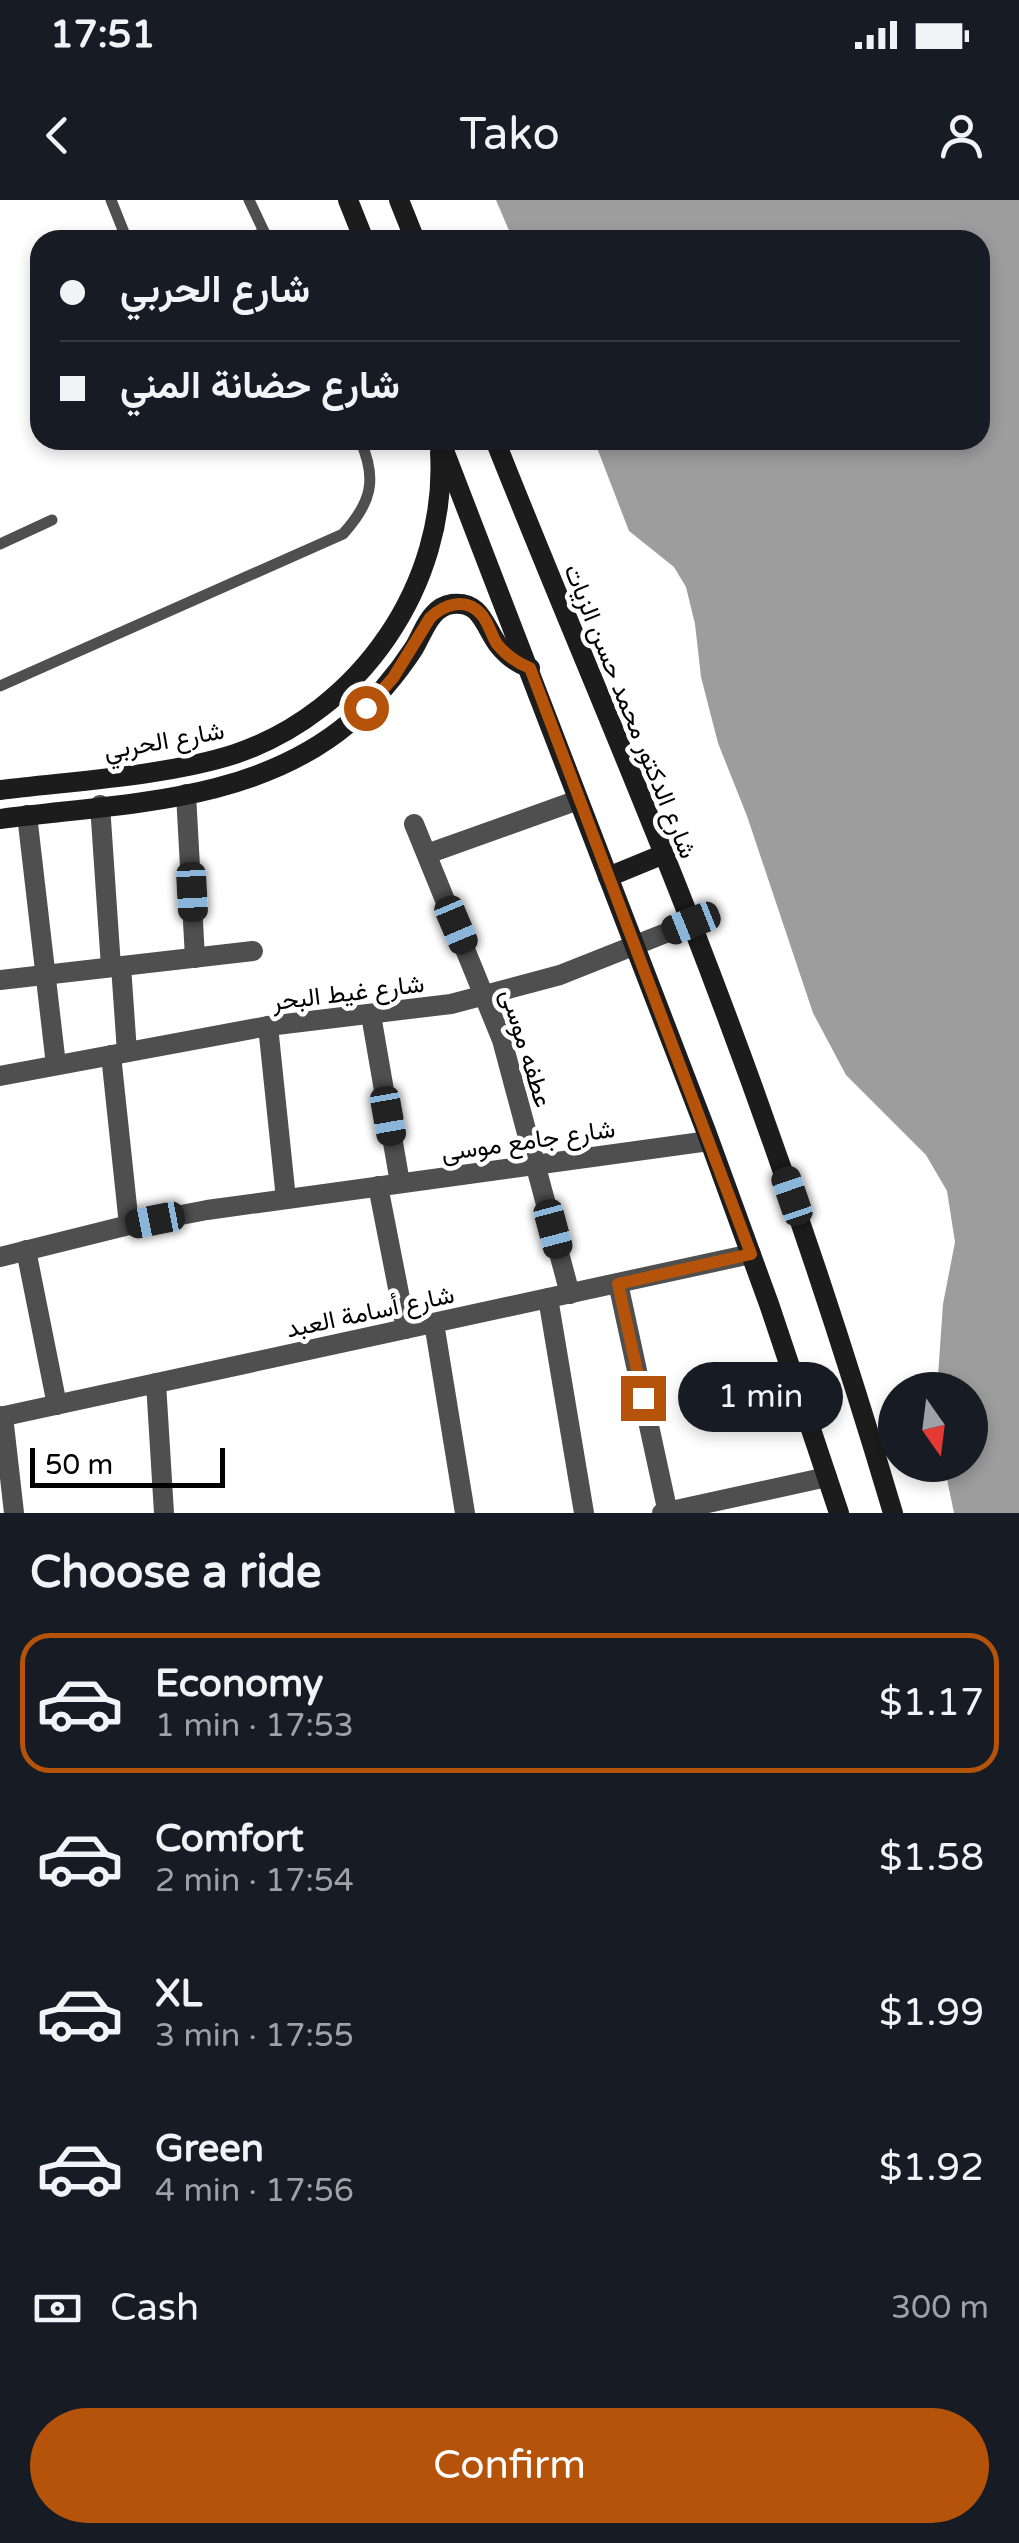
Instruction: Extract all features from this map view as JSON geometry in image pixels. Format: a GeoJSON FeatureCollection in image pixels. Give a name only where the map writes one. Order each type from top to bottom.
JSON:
{"type":"FeatureCollection","features":[{"type":"Feature","properties":{"kind":"street"},"geometry":{"type":"LineString","coordinates":[[348,200],[360,230]]}},
{"type":"Feature","properties":{"kind":"street"},"geometry":{"type":"LineString","coordinates":[[399,200],[411,230]]}},
{"type":"Feature","properties":{"kind":"street","name":"شارع الحربي"},"geometry":{"type":"LineString","coordinates":[[0,790],[212,760],[258,745],[301,722],[353,680],[382,646],[405,609],[435,526],[440,450]]}},
{"type":"Feature","properties":{"kind":"street"},"geometry":{"type":"LineString","coordinates":[[444,450],[710,1140],[839,1513]]}},
{"type":"Feature","properties":{"kind":"street","name":"شارع الدكتور محمد حسن الزيات"},"geometry":{"type":"LineString","coordinates":[[499,450],[691,923],[802,1226],[892,1513]]}},
{"type":"Feature","properties":{"kind":"street"},"geometry":{"type":"LineString","coordinates":[[0,819],[186,794],[245,781],[282,766],[350,722],[380,693],[430,618],[455,603],[481,614],[500,647],[513,660],[530,668]]}},
{"type":"Feature","properties":{"kind":"street"},"geometry":{"type":"LineString","coordinates":[[301,722],[318,746]]}},
{"type":"Feature","properties":{"kind":"street"},"geometry":{"type":"LineString","coordinates":[[186,794],[195,958]]}},
{"type":"Feature","properties":{"kind":"street"},"geometry":{"type":"LineString","coordinates":[[427,854],[578,800]]}},
{"type":"Feature","properties":{"kind":"street"},"geometry":{"type":"LineString","coordinates":[[100,805],[116,966],[129,1224]]}},
{"type":"Feature","properties":{"kind":"street"},"geometry":{"type":"LineString","coordinates":[[27,815],[56,1066]]}},
{"type":"Feature","properties":{"kind":"street","name":"عطفه موسى"},"geometry":{"type":"LineString","coordinates":[[414,824],[502,1040],[570,1294]]}},
{"type":"Feature","properties":{"kind":"street"},"geometry":{"type":"LineString","coordinates":[[608,877],[664,854]]}},
{"type":"Feature","properties":{"kind":"street","name":"شارع غيط البحر"},"geometry":{"type":"LineString","coordinates":[[0,1076],[268,1026],[431,1008],[486,996],[560,975],[691,923]]}},
{"type":"Feature","properties":{"kind":"street"},"geometry":{"type":"LineString","coordinates":[[0,980],[254,950]]}},
{"type":"Feature","properties":{"kind":"street"},"geometry":{"type":"LineString","coordinates":[[371,1015],[400,1183]]}},
{"type":"Feature","properties":{"kind":"street"},"geometry":{"type":"LineString","coordinates":[[268,1026],[286,1199]]}},
{"type":"Feature","properties":{"kind":"street","name":"شارع جامع موسى"},"geometry":{"type":"LineString","coordinates":[[0,1257],[129,1224],[710,1140]]}},
{"type":"Feature","properties":{"kind":"street"},"geometry":{"type":"LineString","coordinates":[[378,1186],[406,1329]]}},
{"type":"Feature","properties":{"kind":"street"},"geometry":{"type":"LineString","coordinates":[[26,1250],[57,1405]]}},
{"type":"Feature","properties":{"kind":"street","name":"شارع أسامة العبد"},"geometry":{"type":"LineString","coordinates":[[2,1416],[751,1254]]}},
{"type":"Feature","properties":{"kind":"street"},"geometry":{"type":"LineString","coordinates":[[618,1284],[666,1513],[828,1476]]}},
{"type":"Feature","properties":{"kind":"street"},"geometry":{"type":"LineString","coordinates":[[548,1298],[584,1513]]}},
{"type":"Feature","properties":{"kind":"street"},"geometry":{"type":"LineString","coordinates":[[434,1323],[464,1513]]}},
{"type":"Feature","properties":{"kind":"street"},"geometry":{"type":"LineString","coordinates":[[156,1383],[164,1513]]}},
{"type":"Feature","properties":{"kind":"street"},"geometry":{"type":"LineString","coordinates":[[2,1416],[14,1513]]}},
{"type":"Feature","properties":{"kind":"lane"},"geometry":{"type":"LineString","coordinates":[[111,200],[123,230]]}},
{"type":"Feature","properties":{"kind":"lane"},"geometry":{"type":"LineString","coordinates":[[249,200],[263,230]]}},
{"type":"Feature","properties":{"kind":"lane"},"geometry":{"type":"LineString","coordinates":[[0,686],[343,534],[364,510],[372,480],[363,450]]}},
{"type":"Feature","properties":{"kind":"lane"},"geometry":{"type":"LineString","coordinates":[[0,544],[52,520]]}},
{"type":"Feature","properties":{"kind":"shaded area"},"geometry":{"type":"Polygon","coordinates":[[[496,200],[1019,200],[1019,1513],[954,1513],[948,1482],[988,1482],[988,1372],[938,1372],[943,1304],[955,1242],[947,1191],[926,1155],[846,1075],[813,1013],[747,816],[718,743],[701,677],[686,587],[674,567],[629,531],[598,450],[990,450],[990,230],[509,230],[496,200]]]}},
{"type":"Feature","properties":{"kind":"route"},"geometry":{"type":"LineString","coordinates":[[366,708],[393,678],[430,618],[437,610],[455,603],[481,614],[500,647],[513,660],[530,668],[751,1254],[618,1284],[643,1398]]}}]}
